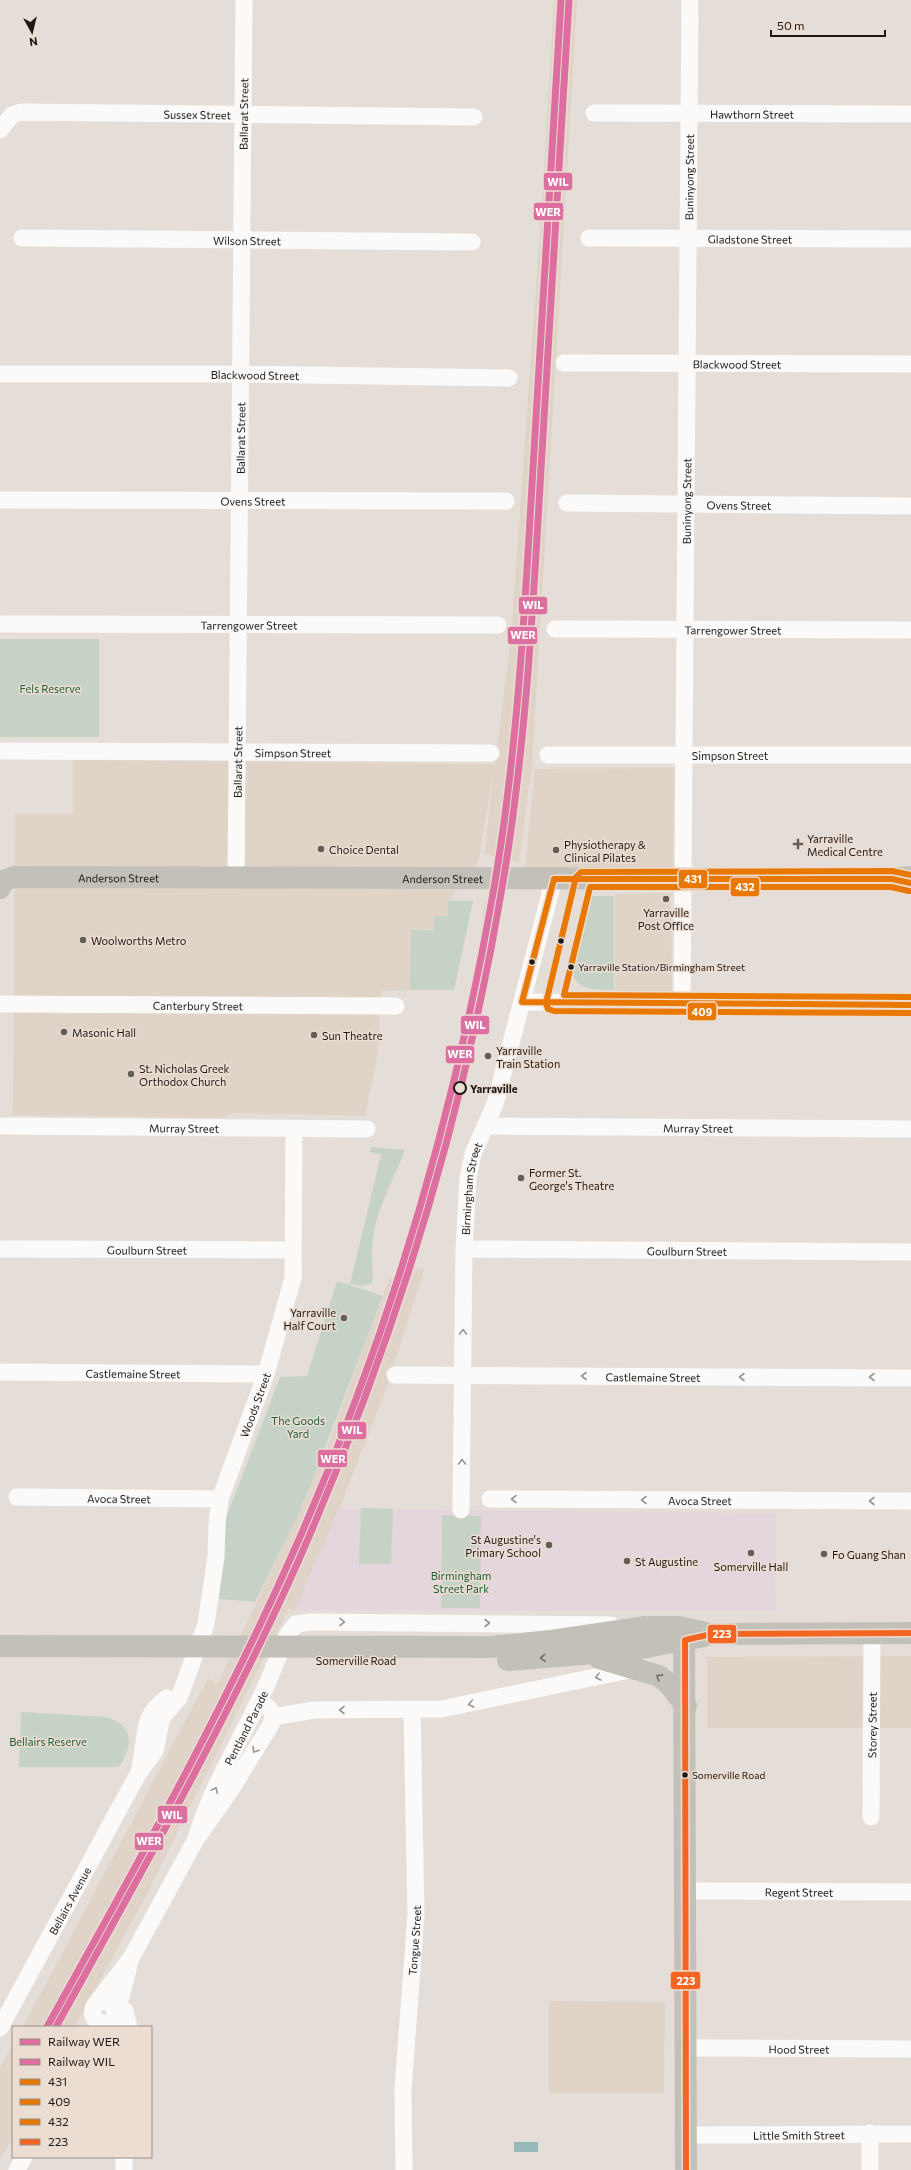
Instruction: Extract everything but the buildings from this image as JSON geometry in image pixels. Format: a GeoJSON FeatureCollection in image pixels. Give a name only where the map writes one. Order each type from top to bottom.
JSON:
{"type":"FeatureCollection","features":[{"type":"Feature","properties":{"kind":"street","name":"Ballarat Street"},"geometry":{"type":"LineString","coordinates":[[236,877],[244,0]]}},
{"type":"Feature","properties":{"kind":"street","name":"Buninyong Street"},"geometry":{"type":"LineString","coordinates":[[682,1003],[690,0]]}},
{"type":"Feature","properties":{"kind":"street","name":"Sussex Street"},"geometry":{"type":"LineString","coordinates":[[0,130],[12,115],[21,112],[474,117]]}},
{"type":"Feature","properties":{"kind":"street","name":"Hawthorn Street"},"geometry":{"type":"LineString","coordinates":[[594,113],[911,114]]}},
{"type":"Feature","properties":{"kind":"street","name":"Wilson Street"},"geometry":{"type":"LineString","coordinates":[[22,238],[472,242]]}},
{"type":"Feature","properties":{"kind":"street","name":"Gladstone Street"},"geometry":{"type":"LineString","coordinates":[[589,238],[911,239]]}},
{"type":"Feature","properties":{"kind":"street","name":"Blackwood Street"},"geometry":{"type":"LineString","coordinates":[[564,363],[911,364]]}},
{"type":"Feature","properties":{"kind":"street","name":"Blackwood Street"},"geometry":{"type":"LineString","coordinates":[[0,374],[241,374],[510,378]]}},
{"type":"Feature","properties":{"kind":"street","name":"Ovens Street"},"geometry":{"type":"LineString","coordinates":[[0,500],[240,499],[506,501]]}},
{"type":"Feature","properties":{"kind":"street","name":"Ovens Street"},"geometry":{"type":"LineString","coordinates":[[567,503],[911,506]]}},
{"type":"Feature","properties":{"kind":"street","name":"Tarrengower Street"},"geometry":{"type":"LineString","coordinates":[[0,624],[498,625]]}},
{"type":"Feature","properties":{"kind":"street","name":"Tarrengower Street"},"geometry":{"type":"LineString","coordinates":[[554,629],[911,630]]}},
{"type":"Feature","properties":{"kind":"street","name":"Simpson Street"},"geometry":{"type":"LineString","coordinates":[[0,751],[490,753]]}},
{"type":"Feature","properties":{"kind":"street","name":"Simpson Street"},"geometry":{"type":"LineString","coordinates":[[548,755],[911,755]]}},
{"type":"Feature","properties":{"kind":"street","name":"Anderson Street"},"geometry":{"type":"LineString","coordinates":[[0,888],[3,881],[14,877],[905,880]]}},
{"type":"Feature","properties":{"kind":"street","name":"Birmingham Street"},"geometry":{"type":"LineString","coordinates":[[461,1505],[464,1249],[468,1179],[473,1154],[495,1104],[554,879]]}},
{"type":"Feature","properties":{"kind":"street"},"geometry":{"type":"LineString","coordinates":[[522,1002],[911,1005]]}},
{"type":"Feature","properties":{"kind":"street","name":"Canterbury Street"},"geometry":{"type":"LineString","coordinates":[[0,1004],[396,1006]]}},
{"type":"Feature","properties":{"kind":"street","name":"Murray Street"},"geometry":{"type":"LineString","coordinates":[[0,1126],[367,1130]]}},
{"type":"Feature","properties":{"kind":"street","name":"Murray Street"},"geometry":{"type":"LineString","coordinates":[[485,1126],[911,1129]]}},
{"type":"Feature","properties":{"kind":"street","name":"Woods Street"},"geometry":{"type":"LineString","coordinates":[[157,1715],[178,1701],[181,1660],[206,1624],[209,1608],[220,1499],[266,1374],[293,1278],[294,1129]]}},
{"type":"Feature","properties":{"kind":"street","name":"Goulburn Street"},"geometry":{"type":"LineString","coordinates":[[0,1249],[293,1250]]}},
{"type":"Feature","properties":{"kind":"street","name":"Goulburn Street"},"geometry":{"type":"LineString","coordinates":[[464,1249],[911,1252]]}},
{"type":"Feature","properties":{"kind":"street","name":"Castlemaine Street"},"geometry":{"type":"LineString","coordinates":[[0,1372],[266,1374]]}},
{"type":"Feature","properties":{"kind":"street","name":"Castlemaine Street"},"geometry":{"type":"LineString","coordinates":[[395,1374],[911,1378]]}},
{"type":"Feature","properties":{"kind":"street","name":"Avoca Street"},"geometry":{"type":"LineString","coordinates":[[17,1497],[220,1499]]}},
{"type":"Feature","properties":{"kind":"street","name":"Avoca Street"},"geometry":{"type":"LineString","coordinates":[[490,1499],[911,1501]]}},
{"type":"Feature","properties":{"kind":"street","name":"Somerville Road"},"geometry":{"type":"LineString","coordinates":[[303,1622],[646,1626],[684,1634],[911,1633]]}},
{"type":"Feature","properties":{"kind":"street","name":"Pentland Parade"},"geometry":{"type":"LineString","coordinates":[[196,1839],[205,1812],[222,1773],[259,1702],[290,1629],[303,1622]]}},
{"type":"Feature","properties":{"kind":"street","name":"Somerville Road"},"geometry":{"type":"LineString","coordinates":[[0,1659],[181,1660],[288,1653],[502,1646],[551,1641],[646,1626]]}},
{"type":"Feature","properties":{"kind":"street","name":"Storey Street"},"geometry":{"type":"LineString","coordinates":[[871,1817],[872,1633]]}},
{"type":"Feature","properties":{"kind":"street"},"geometry":{"type":"LineString","coordinates":[[684,1634],[686,1706],[686,2170]]}},
{"type":"Feature","properties":{"kind":"street","name":"Somerville Road"},"geometry":{"type":"LineString","coordinates":[[288,1653],[509,1660],[631,1650],[684,1634]]}},
{"type":"Feature","properties":{"kind":"street","name":"Somerville Road"},"geometry":{"type":"LineString","coordinates":[[0,1646],[181,1660]]}},
{"type":"Feature","properties":{"kind":"street"},"geometry":{"type":"LineString","coordinates":[[582,1655],[636,1669],[662,1678],[686,1706]]}},
{"type":"Feature","properties":{"kind":"street"},"geometry":{"type":"LineString","coordinates":[[259,1702],[271,1709],[273,1717],[314,1710],[412,1710],[454,1707],[636,1669]]}},
{"type":"Feature","properties":{"kind":"street","name":"Tongue Street"},"geometry":{"type":"LineString","coordinates":[[404,2170],[403,2089],[416,1915],[412,1710]]}},
{"type":"Feature","properties":{"kind":"street","name":"Bellairs Avenue"},"geometry":{"type":"LineString","coordinates":[[0,2028],[138,1774],[154,1754],[158,1741],[157,1715]]}},
{"type":"Feature","properties":{"kind":"street","name":"Pentland Parade"},"geometry":{"type":"LineString","coordinates":[[104,2017],[131,1958],[196,1839],[232,1788],[270,1726],[273,1717]]}},
{"type":"Feature","properties":{"kind":"street","name":"Regent Street"},"geometry":{"type":"LineString","coordinates":[[686,1892],[911,1892]]}},
{"type":"Feature","properties":{"kind":"street","name":"Pentland Parade"},"geometry":{"type":"LineString","coordinates":[[104,2017],[131,1958]]}},
{"type":"Feature","properties":{"kind":"street"},"geometry":{"type":"LineString","coordinates":[[104,2017],[127,2014],[129,2026]]}},
{"type":"Feature","properties":{"kind":"street","name":"Hood Street"},"geometry":{"type":"LineString","coordinates":[[686,2048],[911,2049]]}},
{"type":"Feature","properties":{"kind":"street"},"geometry":{"type":"LineString","coordinates":[[870,2133],[870,2170]]}},
{"type":"Feature","properties":{"kind":"street","name":"Little Smith Street"},"geometry":{"type":"LineString","coordinates":[[686,2135],[911,2134]]}},
{"type":"Feature","properties":{"kind":"street"},"geometry":{"type":"LineString","coordinates":[[17,2170],[23,2158]]}},
{"type":"Feature","properties":{"kind":"street"},"geometry":{"type":"LineString","coordinates":[[124,2158],[124,2170]]}},
{"type":"Feature","properties":{"kind":"shaded area"},"geometry":{"type":"Polygon","coordinates":[[[554,0],[577,0],[532,765],[519,863],[485,854],[493,774],[478,863],[450,899],[449,917],[434,929],[412,930],[412,990],[381,991],[378,1053],[365,1116],[233,1113],[222,1118],[13,1115],[15,814],[73,814],[73,760],[495,764],[511,637],[543,186],[554,0]]]}},
{"type":"Feature","properties":{"kind":"shaded area"},"geometry":{"type":"Polygon","coordinates":[[[674,768],[673,870],[525,869],[535,769],[674,768]]]}},
{"type":"Feature","properties":{"kind":"shaded area"},"geometry":{"type":"Polygon","coordinates":[[[671,893],[672,991],[615,991],[615,894],[671,893]]]}},
{"type":"Feature","properties":{"kind":"shaded area"},"geometry":{"type":"Polygon","coordinates":[[[504,899],[489,976],[451,1143],[414,1267],[424,1270],[387,1387],[339,1509],[295,1610],[289,1609],[145,1898],[75,2026],[24,2026],[208,1678],[218,1683],[297,1517],[331,1436],[390,1278],[394,1279],[408,1236],[438,1128],[461,1034],[478,951],[485,900],[504,899]]]}},
{"type":"Feature","properties":{"kind":"shaded area","name":"St Augustine's Primary School"},"geometry":{"type":"Polygon","coordinates":[[[339,1509],[776,1513],[775,1611],[295,1610],[339,1509]]]}},
{"type":"Feature","properties":{"kind":"shaded area"},"geometry":{"type":"Polygon","coordinates":[[[911,1656],[911,1728],[707,1728],[707,1657],[911,1656]]]}},
{"type":"Feature","properties":{"kind":"shaded area"},"geometry":{"type":"Polygon","coordinates":[[[549,2001],[665,2002],[664,2093],[549,2093],[549,2001]]]}},
{"type":"Feature","properties":{"kind":"shaded area"},"geometry":{"type":"Polygon","coordinates":[[[12,2046],[12,2138],[0,2160],[0,2068],[12,2046]]]}},
{"type":"Feature","properties":{"kind":"green space","name":"Fels Reserve"},"geometry":{"type":"Polygon","coordinates":[[[0,639],[99,639],[99,737],[0,737],[0,639]]]}},
{"type":"Feature","properties":{"kind":"green space"},"geometry":{"type":"Polygon","coordinates":[[[589,896],[614,896],[614,990],[598,990],[585,987],[579,984],[571,973],[569,964],[585,901],[589,896]]]}},
{"type":"Feature","properties":{"kind":"green space"},"geometry":{"type":"Polygon","coordinates":[[[448,901],[473,901],[454,990],[410,990],[411,930],[434,930],[434,916],[448,916],[448,901]]]}},
{"type":"Feature","properties":{"kind":"green space"},"geometry":{"type":"Polygon","coordinates":[[[371,1147],[405,1150],[376,1222],[372,1247],[372,1283],[361,1286],[350,1284],[381,1155],[370,1152],[371,1147]]]}},
{"type":"Feature","properties":{"kind":"green space","name":"The Goods Yard"},"geometry":{"type":"Polygon","coordinates":[[[337,1281],[383,1296],[297,1517],[255,1602],[219,1599],[226,1518],[280,1377],[307,1376],[337,1281]]]}},
{"type":"Feature","properties":{"kind":"green space"},"geometry":{"type":"Polygon","coordinates":[[[361,1508],[393,1509],[391,1564],[359,1564],[361,1508]]]}},
{"type":"Feature","properties":{"kind":"green space","name":"Birmingham Street Park"},"geometry":{"type":"Polygon","coordinates":[[[442,1515],[481,1516],[480,1608],[441,1608],[442,1515]]]}},
{"type":"Feature","properties":{"kind":"green space","name":"Bellairs Reserve"},"geometry":{"type":"Polygon","coordinates":[[[21,1712],[105,1717],[115,1720],[122,1725],[128,1736],[129,1743],[124,1759],[119,1767],[19,1767],[21,1712]]]}},
{"type":"Feature","properties":{"kind":"water"},"geometry":{"type":"Polygon","coordinates":[[[514,2142],[538,2142],[538,2152],[514,2152],[514,2142]]]}},
{"type":"Feature","properties":{"kind":"rail line","name":"WER"},"geometry":{"type":"LineString","coordinates":[[48,2026],[203,1740],[261,1623],[323,1482],[356,1399],[386,1315],[438,1143],[460,1057],[479,970],[495,882],[510,779],[520,675],[561,0]]}},
{"type":"Feature","properties":{"kind":"rail line","name":"WIL"},"geometry":{"type":"LineString","coordinates":[[57,2026],[212,1740],[270,1623],[297,1564],[332,1482],[394,1315],[446,1144],[468,1057],[487,970],[503,882],[518,780],[532,624],[569,0]]}},
{"type":"Feature","properties":{"kind":"transit line","name":"409"},"geometry":{"type":"LineString","coordinates":[[911,875],[892,871],[581,872],[576,877],[546,1003],[548,1009],[554,1011],[911,1013]]}},
{"type":"Feature","properties":{"kind":"transit line","name":"431"},"geometry":{"type":"LineString","coordinates":[[911,883],[892,879],[554,879],[522,1002],[911,1005]]}},
{"type":"Feature","properties":{"kind":"transit line","name":"432"},"geometry":{"type":"LineString","coordinates":[[909,891],[891,887],[590,887],[564,995],[911,997]]}},
{"type":"Feature","properties":{"kind":"transit line","name":"223"},"geometry":{"type":"LineString","coordinates":[[686,2170],[685,1640],[712,1634],[911,1633]]}},
{"type":"Feature","properties":{"kind":"place","name":"Yarraville Medical Centre"},"geometry":{"type":"Point","coordinates":[798,844]}},
{"type":"Feature","properties":{"kind":"place","name":"Choice Dental"},"geometry":{"type":"Point","coordinates":[321,849]}},
{"type":"Feature","properties":{"kind":"place","name":"Physiotherapy & Clinical Pilates"},"geometry":{"type":"Point","coordinates":[556,850]}},
{"type":"Feature","properties":{"kind":"place","name":"Yarraville Post Office"},"geometry":{"type":"Point","coordinates":[666,899]}},
{"type":"Feature","properties":{"kind":"place","name":"Woolworths Metro"},"geometry":{"type":"Point","coordinates":[83,940]}},
{"type":"Feature","properties":{"kind":"place","name":"Yarraville Station/Birmingham Street"},"geometry":{"type":"Point","coordinates":[571,967]}},
{"type":"Feature","properties":{"kind":"place","name":"Masonic Hall"},"geometry":{"type":"Point","coordinates":[64,1032]}},
{"type":"Feature","properties":{"kind":"place","name":"Sun Theatre"},"geometry":{"type":"Point","coordinates":[314,1035]}},
{"type":"Feature","properties":{"kind":"place","name":"Yarraville Train Station"},"geometry":{"type":"Point","coordinates":[488,1056]}},
{"type":"Feature","properties":{"kind":"place","name":"St. Nicholas Greek Orthodox Church"},"geometry":{"type":"Point","coordinates":[131,1074]}},
{"type":"Feature","properties":{"kind":"place","name":"Yarraville"},"geometry":{"type":"Point","coordinates":[460,1088]}},
{"type":"Feature","properties":{"kind":"place","name":"Former St. George's Theatre"},"geometry":{"type":"Point","coordinates":[521,1178]}},
{"type":"Feature","properties":{"kind":"place","name":"Yarraville Half Court"},"geometry":{"type":"Point","coordinates":[344,1318]}},
{"type":"Feature","properties":{"kind":"place","name":"St Augustine's Primary School"},"geometry":{"type":"Point","coordinates":[549,1545]}},
{"type":"Feature","properties":{"kind":"place","name":"Somerville Hall"},"geometry":{"type":"Point","coordinates":[751,1553]}},
{"type":"Feature","properties":{"kind":"place","name":"Fo Guang Shan"},"geometry":{"type":"Point","coordinates":[824,1554]}},
{"type":"Feature","properties":{"kind":"place","name":"St Augustine"},"geometry":{"type":"Point","coordinates":[627,1561]}},
{"type":"Feature","properties":{"kind":"place","name":"Somerville Road"},"geometry":{"type":"Point","coordinates":[685,1775]}}]}
